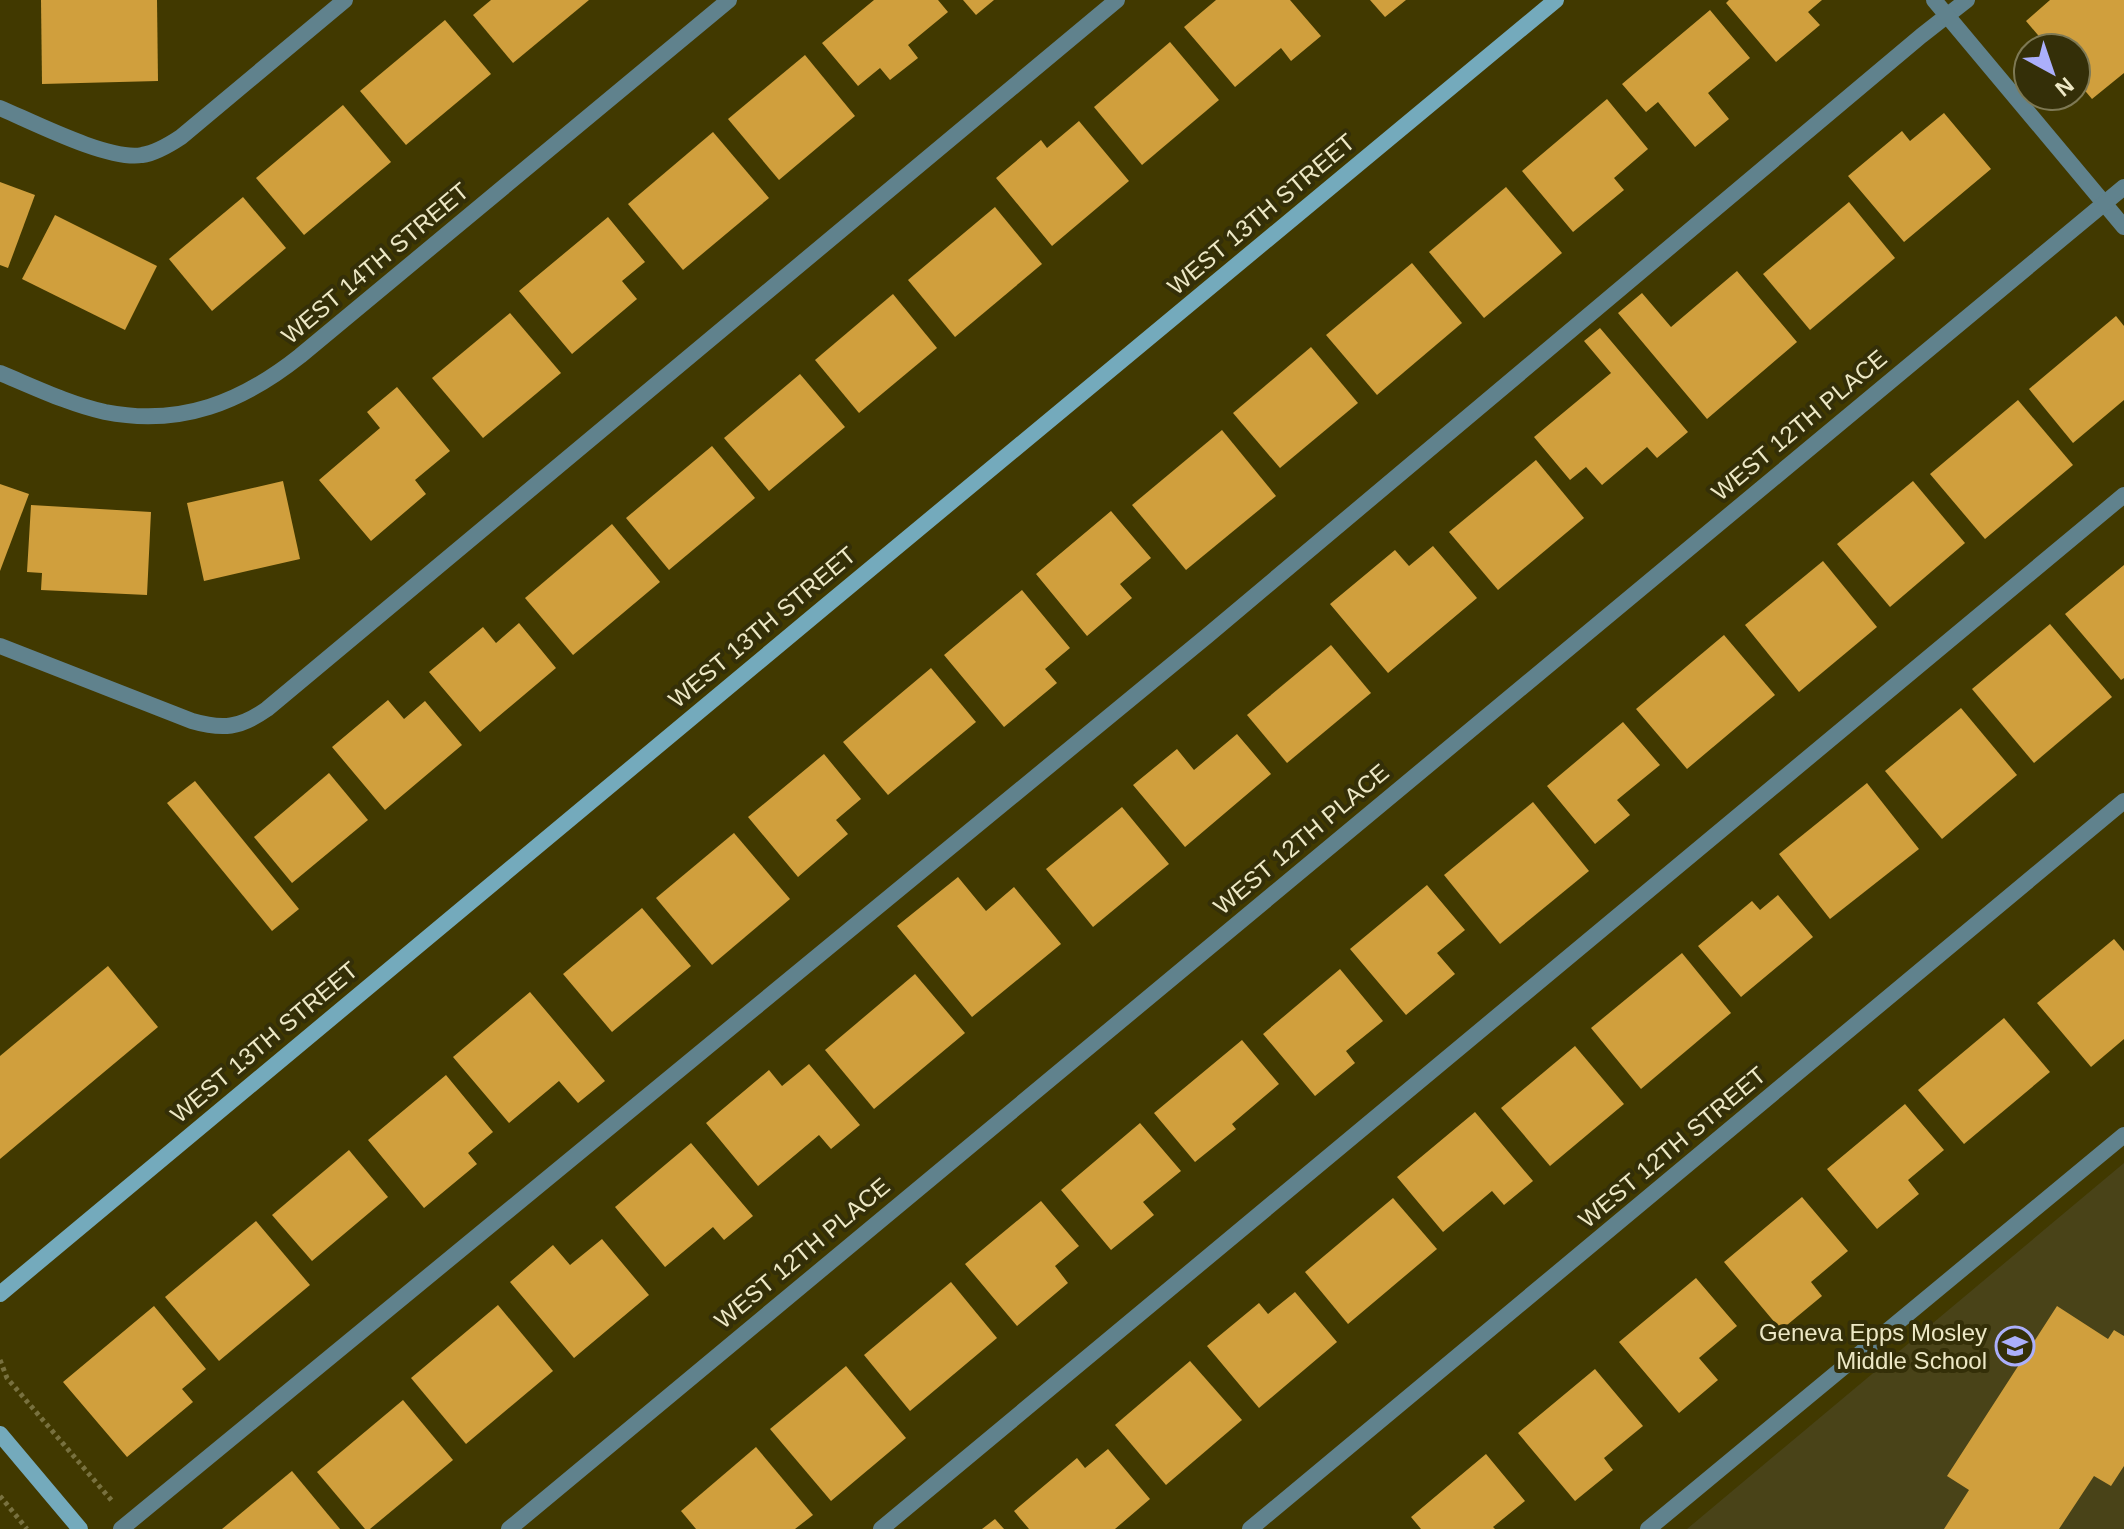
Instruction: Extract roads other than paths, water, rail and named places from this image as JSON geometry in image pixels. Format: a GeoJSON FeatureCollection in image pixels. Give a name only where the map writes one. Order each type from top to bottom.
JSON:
{"type":"FeatureCollection","features":[{"type":"Feature","properties":{"kind":"street"},"geometry":{"type":"LineString","coordinates":[[0,108],[104,151],[125,156],[142,155],[163,148],[181,137],[345,0]]}},
{"type":"Feature","properties":{"kind":"street","name":"WEST 14TH STREET"},"geometry":{"type":"LineString","coordinates":[[0,373],[74,403],[105,412],[139,416],[174,415],[207,408],[240,396],[272,378],[300,356],[729,0]]}},
{"type":"Feature","properties":{"kind":"street"},"geometry":{"type":"LineString","coordinates":[[0,646],[192,721],[210,726],[230,726],[251,721],[1117,0]]}},
{"type":"Feature","properties":{"kind":"street","name":"WEST 13TH STREET"},"geometry":{"type":"LineString","coordinates":[[0,1294],[1556,0]]}},
{"type":"Feature","properties":{"kind":"street"},"geometry":{"type":"LineString","coordinates":[[1934,0],[2124,227]]}},
{"type":"Feature","properties":{"kind":"street"},"geometry":{"type":"LineString","coordinates":[[125,1525],[1207,636],[1967,0]]}},
{"type":"Feature","properties":{"kind":"street","name":"WEST 12TH PLACE"},"geometry":{"type":"LineString","coordinates":[[509,1529],[2124,187]]}},
{"type":"Feature","properties":{"kind":"street"},"geometry":{"type":"LineString","coordinates":[[881,1529],[2124,495]]}},
{"type":"Feature","properties":{"kind":"street","name":"WEST 12TH STREET"},"geometry":{"type":"LineString","coordinates":[[1250,1529],[2124,801]]}},
{"type":"Feature","properties":{"kind":"street"},"geometry":{"type":"LineString","coordinates":[[1648,1529],[2124,1135]]}},
{"type":"Feature","properties":{"kind":"street"},"geometry":{"type":"LineString","coordinates":[[0,1434],[80,1529]]}},
{"type":"Feature","properties":{"kind":"place","name":"Geneva Epps Mosley Middle School"},"geometry":{"type":"Point","coordinates":[2015,1346]}}]}
